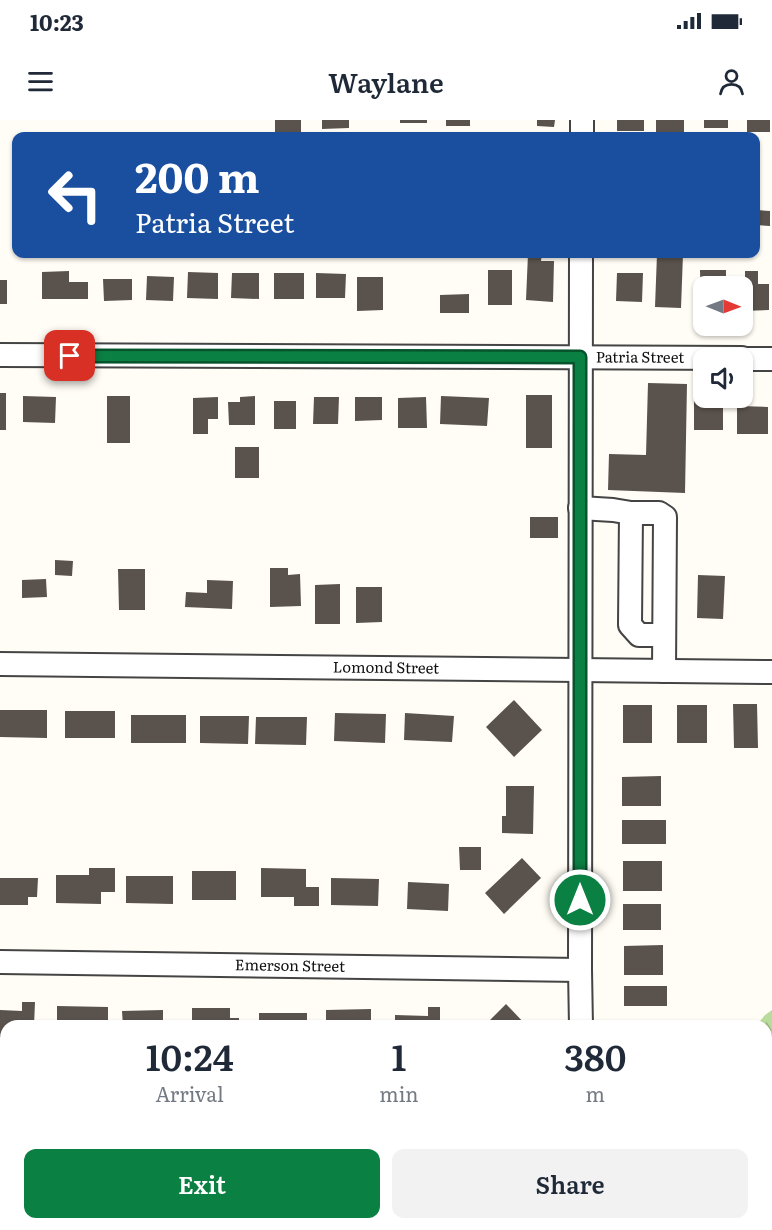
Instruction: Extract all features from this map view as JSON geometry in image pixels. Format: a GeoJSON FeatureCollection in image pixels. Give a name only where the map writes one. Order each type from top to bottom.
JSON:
{"type":"FeatureCollection","features":[{"type":"Feature","properties":{"kind":"street"},"geometry":{"type":"LineString","coordinates":[[581,258],[581,1020]]}},
{"type":"Feature","properties":{"kind":"street","name":"Patria Street"},"geometry":{"type":"LineString","coordinates":[[0,355],[693,358]]}},
{"type":"Feature","properties":{"kind":"street","name":"Patria Street"},"geometry":{"type":"LineString","coordinates":[[753,358],[772,359]]}},
{"type":"Feature","properties":{"kind":"street"},"geometry":{"type":"LineString","coordinates":[[580,508],[659,513],[665,517],[664,671]]}},
{"type":"Feature","properties":{"kind":"street"},"geometry":{"type":"LineString","coordinates":[[631,513],[630,625],[639,635],[664,635]]}},
{"type":"Feature","properties":{"kind":"street","name":"Lomond Street"},"geometry":{"type":"LineString","coordinates":[[0,664],[772,672]]}},
{"type":"Feature","properties":{"kind":"street","name":"Emerson Street"},"geometry":{"type":"LineString","coordinates":[[0,962],[580,970]]}},
{"type":"Feature","properties":{"kind":"green space"},"geometry":{"type":"Polygon","coordinates":[[[772,1010],[772,1020],[761,1020],[772,1010]]]}},
{"type":"Feature","properties":{"kind":"building"},"geometry":{"type":"Polygon","coordinates":[[[275,120],[301,120],[301,132],[275,132],[275,120]]]}},
{"type":"Feature","properties":{"kind":"building"},"geometry":{"type":"Polygon","coordinates":[[[322,120],[349,120],[349,128],[322,129],[322,120]]]}},
{"type":"Feature","properties":{"kind":"building"},"geometry":{"type":"Polygon","coordinates":[[[400,120],[427,120],[427,123],[400,123],[400,120]]]}},
{"type":"Feature","properties":{"kind":"building"},"geometry":{"type":"Polygon","coordinates":[[[446,120],[470,120],[470,126],[446,126],[446,120]]]}},
{"type":"Feature","properties":{"kind":"building"},"geometry":{"type":"Polygon","coordinates":[[[537,120],[555,120],[554,127],[537,126],[537,120]]]}},
{"type":"Feature","properties":{"kind":"building"},"geometry":{"type":"Polygon","coordinates":[[[617,120],[644,120],[644,131],[617,131],[617,120]]]}},
{"type":"Feature","properties":{"kind":"building"},"geometry":{"type":"Polygon","coordinates":[[[656,120],[684,120],[684,132],[656,132],[656,120]]]}},
{"type":"Feature","properties":{"kind":"building"},"geometry":{"type":"Polygon","coordinates":[[[704,120],[728,120],[728,128],[704,128],[704,120]]]}},
{"type":"Feature","properties":{"kind":"building"},"geometry":{"type":"Polygon","coordinates":[[[747,120],[770,120],[770,132],[747,132],[747,120]]]}},
{"type":"Feature","properties":{"kind":"building"},"geometry":{"type":"Polygon","coordinates":[[[760,210],[770,211],[770,226],[760,225],[760,210]]]}},
{"type":"Feature","properties":{"kind":"building"},"geometry":{"type":"Polygon","coordinates":[[[528,258],[554,261],[553,302],[526,300],[528,258]]]}},
{"type":"Feature","properties":{"kind":"building"},"geometry":{"type":"Polygon","coordinates":[[[657,258],[683,258],[681,308],[655,307],[657,258]]]}},
{"type":"Feature","properties":{"kind":"building"},"geometry":{"type":"Polygon","coordinates":[[[488,270],[512,270],[512,305],[488,305],[488,270]]]}},
{"type":"Feature","properties":{"kind":"building"},"geometry":{"type":"Polygon","coordinates":[[[700,270],[726,270],[726,276],[700,276],[700,270]]]}},
{"type":"Feature","properties":{"kind":"building"},"geometry":{"type":"Polygon","coordinates":[[[69,271],[69,282],[88,282],[88,299],[42,299],[42,272],[69,271]]]}},
{"type":"Feature","properties":{"kind":"building"},"geometry":{"type":"Polygon","coordinates":[[[745,271],[758,271],[758,284],[769,284],[769,310],[753,311],[753,276],[745,276],[745,271]]]}},
{"type":"Feature","properties":{"kind":"building"},"geometry":{"type":"Polygon","coordinates":[[[188,272],[218,273],[218,299],[187,298],[188,272]]]}},
{"type":"Feature","properties":{"kind":"building"},"geometry":{"type":"Polygon","coordinates":[[[232,273],[259,273],[259,299],[231,298],[232,273]]]}},
{"type":"Feature","properties":{"kind":"building"},"geometry":{"type":"Polygon","coordinates":[[[274,273],[304,273],[304,299],[274,299],[274,273]]]}},
{"type":"Feature","properties":{"kind":"building"},"geometry":{"type":"Polygon","coordinates":[[[316,273],[346,274],[345,298],[316,298],[316,273]]]}},
{"type":"Feature","properties":{"kind":"building"},"geometry":{"type":"Polygon","coordinates":[[[617,273],[643,273],[642,302],[616,301],[617,273]]]}},
{"type":"Feature","properties":{"kind":"building"},"geometry":{"type":"Polygon","coordinates":[[[147,276],[174,277],[173,301],[146,300],[147,276]]]}},
{"type":"Feature","properties":{"kind":"building"},"geometry":{"type":"Polygon","coordinates":[[[357,277],[383,277],[383,310],[357,311],[357,277]]]}},
{"type":"Feature","properties":{"kind":"building"},"geometry":{"type":"Polygon","coordinates":[[[103,279],[132,279],[132,300],[104,301],[103,279]]]}},
{"type":"Feature","properties":{"kind":"building"},"geometry":{"type":"Polygon","coordinates":[[[0,280],[7,280],[7,304],[0,304],[0,280]]]}},
{"type":"Feature","properties":{"kind":"building"},"geometry":{"type":"Polygon","coordinates":[[[469,294],[469,313],[440,313],[440,295],[469,294]]]}},
{"type":"Feature","properties":{"kind":"building"},"geometry":{"type":"Polygon","coordinates":[[[648,383],[687,384],[685,493],[608,490],[609,454],[646,455],[648,383]]]}},
{"type":"Feature","properties":{"kind":"building"},"geometry":{"type":"Polygon","coordinates":[[[0,393],[6,393],[6,430],[0,430],[0,393]]]}},
{"type":"Feature","properties":{"kind":"building"},"geometry":{"type":"Polygon","coordinates":[[[526,395],[552,395],[552,448],[526,448],[526,395]]]}},
{"type":"Feature","properties":{"kind":"building"},"geometry":{"type":"Polygon","coordinates":[[[23,396],[56,397],[55,423],[23,422],[23,396]]]}},
{"type":"Feature","properties":{"kind":"building"},"geometry":{"type":"Polygon","coordinates":[[[107,396],[130,396],[130,443],[107,443],[107,396]]]}},
{"type":"Feature","properties":{"kind":"building"},"geometry":{"type":"Polygon","coordinates":[[[255,396],[255,425],[229,425],[228,402],[240,402],[240,397],[255,396]]]}},
{"type":"Feature","properties":{"kind":"building"},"geometry":{"type":"Polygon","coordinates":[[[441,396],[489,398],[487,426],[440,424],[441,396]]]}},
{"type":"Feature","properties":{"kind":"building"},"geometry":{"type":"Polygon","coordinates":[[[218,397],[218,419],[208,419],[208,434],[193,434],[193,398],[218,397]]]}},
{"type":"Feature","properties":{"kind":"building"},"geometry":{"type":"Polygon","coordinates":[[[314,397],[339,397],[338,424],[313,424],[314,397]]]}},
{"type":"Feature","properties":{"kind":"building"},"geometry":{"type":"Polygon","coordinates":[[[355,397],[382,397],[382,420],[355,421],[355,397]]]}},
{"type":"Feature","properties":{"kind":"building"},"geometry":{"type":"Polygon","coordinates":[[[426,397],[427,428],[398,428],[398,398],[426,397]]]}},
{"type":"Feature","properties":{"kind":"building"},"geometry":{"type":"Polygon","coordinates":[[[274,401],[296,401],[296,429],[274,429],[274,401]]]}},
{"type":"Feature","properties":{"kind":"building"},"geometry":{"type":"Polygon","coordinates":[[[768,407],[768,434],[737,434],[737,408],[768,407]]]}},
{"type":"Feature","properties":{"kind":"building"},"geometry":{"type":"Polygon","coordinates":[[[694,408],[723,408],[723,430],[694,430],[694,408]]]}},
{"type":"Feature","properties":{"kind":"building"},"geometry":{"type":"Polygon","coordinates":[[[235,447],[259,447],[259,478],[235,478],[235,447]]]}},
{"type":"Feature","properties":{"kind":"building"},"geometry":{"type":"Polygon","coordinates":[[[530,517],[558,517],[558,538],[530,538],[530,517]]]}},
{"type":"Feature","properties":{"kind":"building"},"geometry":{"type":"Polygon","coordinates":[[[55,560],[73,561],[72,576],[55,575],[55,560]]]}},
{"type":"Feature","properties":{"kind":"building"},"geometry":{"type":"Polygon","coordinates":[[[270,568],[288,568],[288,575],[300,574],[301,606],[270,607],[270,568]]]}},
{"type":"Feature","properties":{"kind":"building"},"geometry":{"type":"Polygon","coordinates":[[[118,569],[145,569],[145,610],[119,610],[118,569]]]}},
{"type":"Feature","properties":{"kind":"building"},"geometry":{"type":"Polygon","coordinates":[[[698,575],[725,576],[723,619],[697,618],[698,575]]]}},
{"type":"Feature","properties":{"kind":"building"},"geometry":{"type":"Polygon","coordinates":[[[46,579],[47,597],[22,598],[22,580],[46,579]]]}},
{"type":"Feature","properties":{"kind":"building"},"geometry":{"type":"Polygon","coordinates":[[[207,580],[233,581],[232,609],[185,607],[186,592],[207,593],[207,580]]]}},
{"type":"Feature","properties":{"kind":"building"},"geometry":{"type":"Polygon","coordinates":[[[340,584],[340,624],[315,624],[315,585],[340,584]]]}},
{"type":"Feature","properties":{"kind":"building"},"geometry":{"type":"Polygon","coordinates":[[[356,587],[382,587],[382,622],[356,623],[356,587]]]}},
{"type":"Feature","properties":{"kind":"building"},"geometry":{"type":"Polygon","coordinates":[[[514,700],[542,730],[514,757],[486,727],[514,700]]]}},
{"type":"Feature","properties":{"kind":"building"},"geometry":{"type":"Polygon","coordinates":[[[733,704],[757,704],[758,748],[734,748],[733,704]]]}},
{"type":"Feature","properties":{"kind":"building"},"geometry":{"type":"Polygon","coordinates":[[[623,705],[652,705],[652,743],[623,743],[623,705]]]}},
{"type":"Feature","properties":{"kind":"building"},"geometry":{"type":"Polygon","coordinates":[[[677,705],[707,705],[707,743],[677,743],[677,705]]]}},
{"type":"Feature","properties":{"kind":"building"},"geometry":{"type":"Polygon","coordinates":[[[0,710],[47,710],[47,738],[0,737],[0,710]]]}},
{"type":"Feature","properties":{"kind":"building"},"geometry":{"type":"Polygon","coordinates":[[[65,711],[115,711],[115,738],[65,738],[65,711]]]}},
{"type":"Feature","properties":{"kind":"building"},"geometry":{"type":"Polygon","coordinates":[[[335,713],[386,714],[385,743],[334,741],[335,713]]]}},
{"type":"Feature","properties":{"kind":"building"},"geometry":{"type":"Polygon","coordinates":[[[405,713],[454,716],[452,742],[404,740],[405,713]]]}},
{"type":"Feature","properties":{"kind":"building"},"geometry":{"type":"Polygon","coordinates":[[[131,715],[186,715],[186,743],[131,743],[131,715]]]}},
{"type":"Feature","properties":{"kind":"building"},"geometry":{"type":"Polygon","coordinates":[[[200,716],[249,716],[248,744],[200,743],[200,716]]]}},
{"type":"Feature","properties":{"kind":"building"},"geometry":{"type":"Polygon","coordinates":[[[256,717],[307,717],[306,745],[255,744],[256,717]]]}},
{"type":"Feature","properties":{"kind":"building"},"geometry":{"type":"Polygon","coordinates":[[[661,776],[661,806],[622,806],[622,777],[661,776]]]}},
{"type":"Feature","properties":{"kind":"building"},"geometry":{"type":"Polygon","coordinates":[[[506,786],[534,786],[533,834],[502,833],[502,816],[506,816],[506,786]]]}},
{"type":"Feature","properties":{"kind":"building"},"geometry":{"type":"Polygon","coordinates":[[[622,820],[666,820],[666,844],[622,844],[622,820]]]}},
{"type":"Feature","properties":{"kind":"building"},"geometry":{"type":"Polygon","coordinates":[[[459,847],[481,847],[481,870],[460,870],[459,847]]]}},
{"type":"Feature","properties":{"kind":"building"},"geometry":{"type":"Polygon","coordinates":[[[522,858],[541,878],[504,914],[485,893],[522,858]]]}},
{"type":"Feature","properties":{"kind":"building"},"geometry":{"type":"Polygon","coordinates":[[[623,861],[662,861],[662,891],[623,891],[623,861]]]}},
{"type":"Feature","properties":{"kind":"building"},"geometry":{"type":"Polygon","coordinates":[[[89,868],[115,868],[115,892],[101,892],[101,904],[56,903],[56,875],[89,875],[89,868]]]}},
{"type":"Feature","properties":{"kind":"building"},"geometry":{"type":"Polygon","coordinates":[[[261,868],[306,869],[306,887],[319,887],[319,906],[294,906],[294,897],[261,897],[261,868]]]}},
{"type":"Feature","properties":{"kind":"building"},"geometry":{"type":"Polygon","coordinates":[[[192,871],[236,871],[236,900],[192,900],[192,871]]]}},
{"type":"Feature","properties":{"kind":"building"},"geometry":{"type":"Polygon","coordinates":[[[126,876],[173,876],[173,904],[126,903],[126,876]]]}},
{"type":"Feature","properties":{"kind":"building"},"geometry":{"type":"Polygon","coordinates":[[[0,878],[38,878],[37,897],[28,897],[28,905],[0,905],[0,878]]]}},
{"type":"Feature","properties":{"kind":"building"},"geometry":{"type":"Polygon","coordinates":[[[331,878],[379,879],[378,906],[331,905],[331,878]]]}},
{"type":"Feature","properties":{"kind":"building"},"geometry":{"type":"Polygon","coordinates":[[[408,882],[449,884],[448,911],[407,909],[408,882]]]}},
{"type":"Feature","properties":{"kind":"building"},"geometry":{"type":"Polygon","coordinates":[[[623,904],[661,904],[661,930],[623,930],[623,904]]]}},
{"type":"Feature","properties":{"kind":"building"},"geometry":{"type":"Polygon","coordinates":[[[663,945],[663,975],[624,975],[624,946],[663,945]]]}},
{"type":"Feature","properties":{"kind":"building"},"geometry":{"type":"Polygon","coordinates":[[[624,986],[667,986],[667,1006],[624,1006],[624,986]]]}},
{"type":"Feature","properties":{"kind":"building"},"geometry":{"type":"Polygon","coordinates":[[[22,1002],[35,1002],[34,1020],[0,1020],[0,1010],[22,1011],[22,1002]]]}},
{"type":"Feature","properties":{"kind":"building"},"geometry":{"type":"Polygon","coordinates":[[[506,1004],[521,1020],[490,1020],[506,1004]]]}},
{"type":"Feature","properties":{"kind":"building"},"geometry":{"type":"Polygon","coordinates":[[[57,1006],[108,1007],[108,1020],[57,1020],[57,1006]]]}},
{"type":"Feature","properties":{"kind":"building"},"geometry":{"type":"Polygon","coordinates":[[[428,1007],[440,1007],[440,1020],[395,1020],[395,1015],[428,1016],[428,1007]]]}},
{"type":"Feature","properties":{"kind":"building"},"geometry":{"type":"Polygon","coordinates":[[[192,1008],[230,1008],[230,1018],[239,1018],[239,1020],[192,1020],[192,1008]]]}},
{"type":"Feature","properties":{"kind":"building"},"geometry":{"type":"Polygon","coordinates":[[[371,1009],[371,1020],[326,1020],[326,1010],[371,1009]]]}},
{"type":"Feature","properties":{"kind":"building"},"geometry":{"type":"Polygon","coordinates":[[[163,1010],[163,1020],[123,1020],[122,1011],[163,1010]]]}},
{"type":"Feature","properties":{"kind":"building"},"geometry":{"type":"Polygon","coordinates":[[[259,1013],[307,1013],[307,1020],[259,1020],[259,1013]]]}},
{"type":"Feature","properties":{"kind":"route"},"geometry":{"type":"LineString","coordinates":[[70,356],[580,357],[580,900]]}}]}
